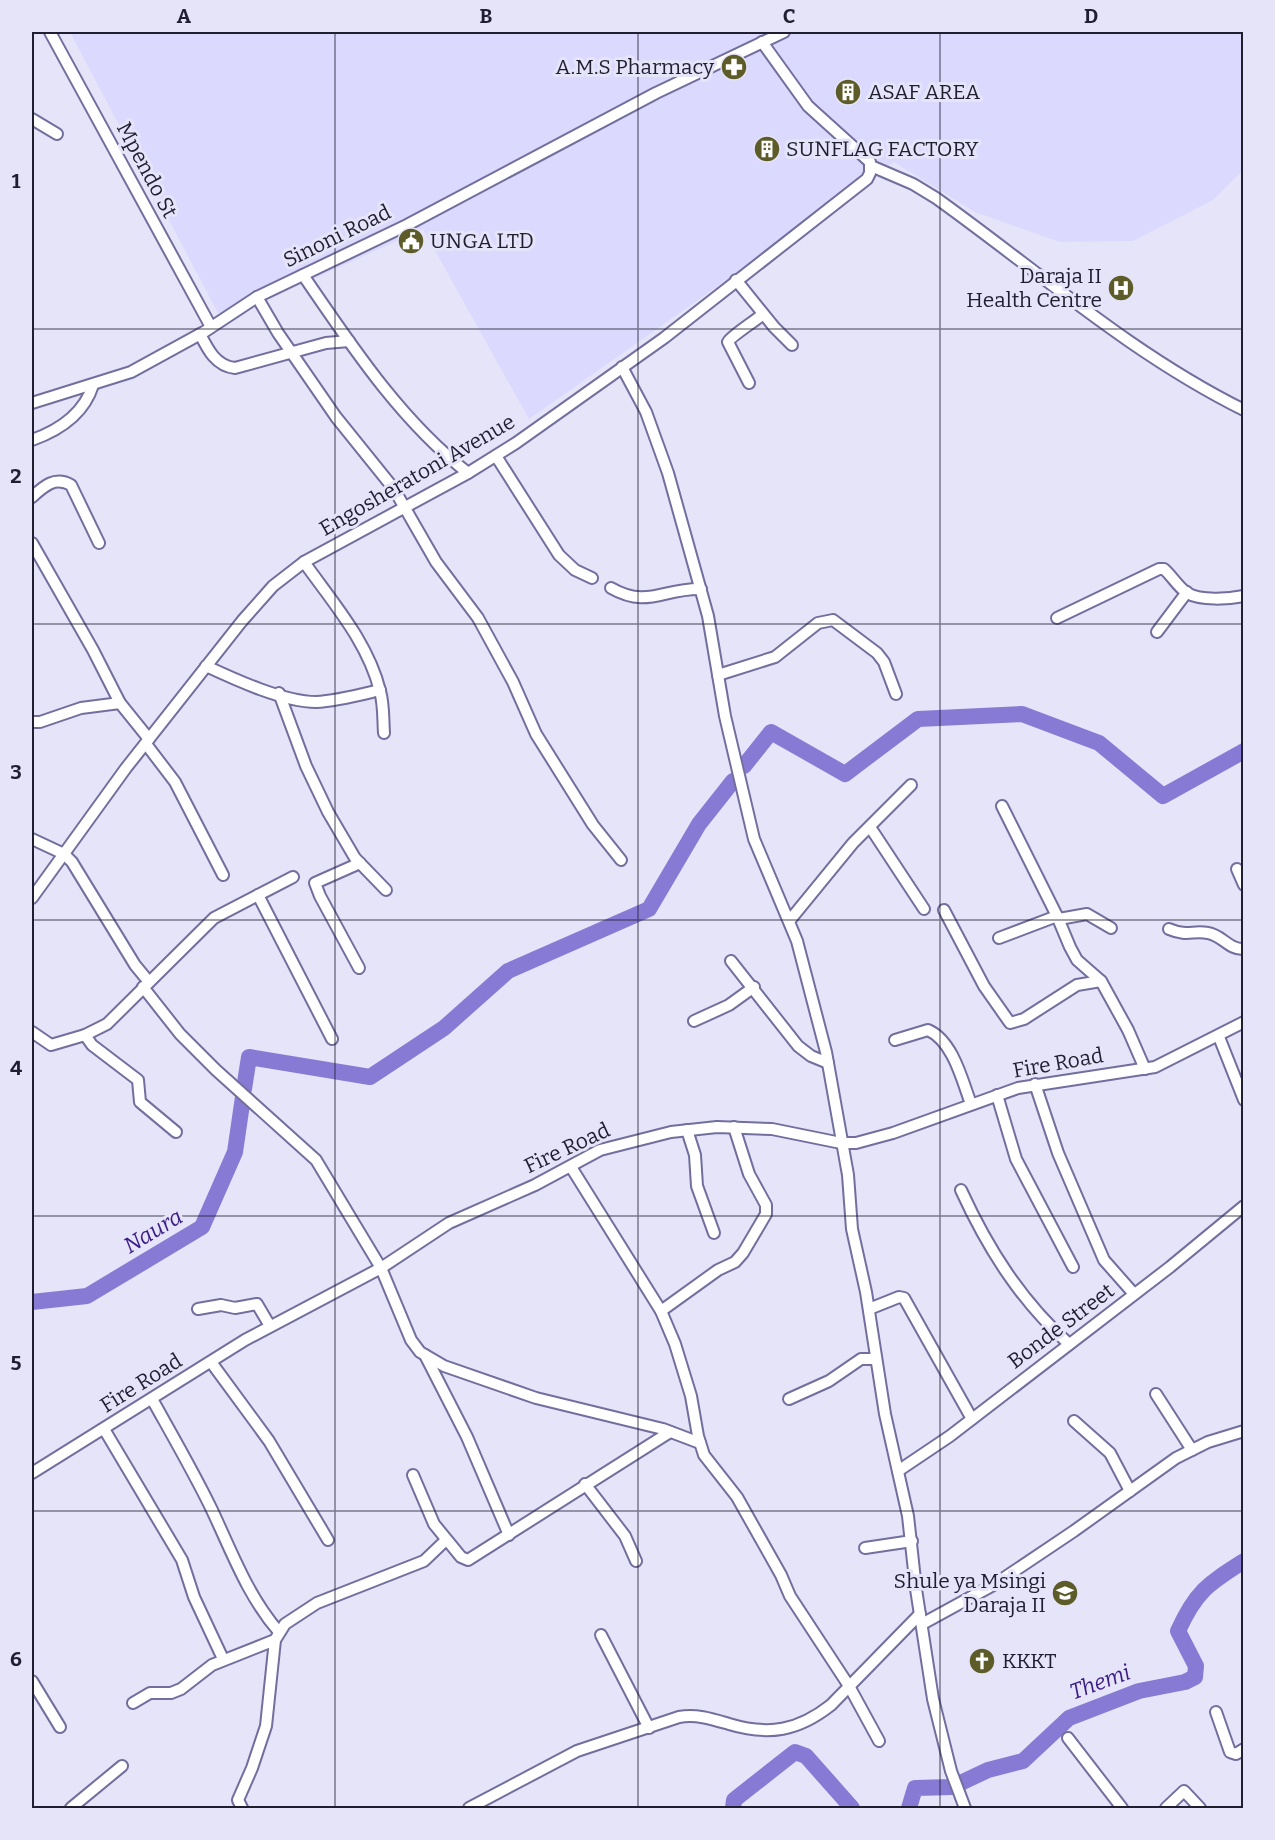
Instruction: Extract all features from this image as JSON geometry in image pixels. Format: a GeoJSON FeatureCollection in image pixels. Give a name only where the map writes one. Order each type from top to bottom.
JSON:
{"type":"FeatureCollection","features":[{"type":"Feature","properties":{"kind":"street","name":"Mpendo St"},"geometry":{"type":"LineString","coordinates":[[50,32],[210,327]]}},
{"type":"Feature","properties":{"kind":"street","name":"Sinoni Road"},"geometry":{"type":"LineString","coordinates":[[32,403],[131,372],[257,297],[407,225],[656,93],[784,32]]}},
{"type":"Feature","properties":{"kind":"street"},"geometry":{"type":"LineString","coordinates":[[762,42],[808,106],[871,166],[913,184],[936,198],[1132,345],[1192,383],[1244,410]]}},
{"type":"Feature","properties":{"kind":"street"},"geometry":{"type":"LineString","coordinates":[[32,120],[57,134]]}},
{"type":"Feature","properties":{"kind":"street","name":"Engosheratoni Avenue"},"geometry":{"type":"LineString","coordinates":[[32,898],[147,741],[263,595],[304,562],[496,456],[622,367],[867,179],[871,166]]}},
{"type":"Feature","properties":{"kind":"street"},"geometry":{"type":"LineString","coordinates":[[303,275],[349,341],[423,431],[468,473]]}},
{"type":"Feature","properties":{"kind":"street"},"geometry":{"type":"LineString","coordinates":[[736,280],[792,345]]}},
{"type":"Feature","properties":{"kind":"street"},"geometry":{"type":"LineString","coordinates":[[257,297],[292,354],[348,434],[385,477],[436,562],[485,630],[540,741],[593,825],[621,860]]}},
{"type":"Feature","properties":{"kind":"street"},"geometry":{"type":"LineString","coordinates":[[749,383],[729,346],[728,339],[746,329],[763,314]]}},
{"type":"Feature","properties":{"kind":"street"},"geometry":{"type":"LineString","coordinates":[[200,333],[210,352],[225,367],[235,368],[326,343],[349,341]]}},
{"type":"Feature","properties":{"kind":"street"},"geometry":{"type":"LineString","coordinates":[[622,367],[657,438],[701,589],[713,639],[725,716],[754,839],[771,884],[790,920],[828,1062],[848,1175],[852,1229],[912,1541],[933,1699],[951,1771],[965,1809]]}},
{"type":"Feature","properties":{"kind":"street"},"geometry":{"type":"LineString","coordinates":[[32,440],[68,422],[79,413],[88,401],[93,385]]}},
{"type":"Feature","properties":{"kind":"street"},"geometry":{"type":"LineString","coordinates":[[496,456],[559,555],[574,570],[592,578]]}},
{"type":"Feature","properties":{"kind":"street"},"geometry":{"type":"LineString","coordinates":[[32,497],[51,483],[64,481],[71,485],[99,543]]}},
{"type":"Feature","properties":{"kind":"street"},"geometry":{"type":"LineString","coordinates":[[32,543],[93,650],[120,703],[175,782],[223,875]]}},
{"type":"Feature","properties":{"kind":"street"},"geometry":{"type":"LineString","coordinates":[[304,562],[362,644],[380,690],[384,733]]}},
{"type":"Feature","properties":{"kind":"street"},"geometry":{"type":"LineString","coordinates":[[1058,618],[1159,569],[1164,569],[1187,592],[1216,598],[1244,596]]}},
{"type":"Feature","properties":{"kind":"street"},"geometry":{"type":"LineString","coordinates":[[611,588],[638,599],[680,590],[701,589]]}},
{"type":"Feature","properties":{"kind":"street"},"geometry":{"type":"LineString","coordinates":[[1157,632],[1187,592]]}},
{"type":"Feature","properties":{"kind":"street"},"geometry":{"type":"LineString","coordinates":[[718,675],[775,657],[818,622],[832,620],[877,653],[884,662],[896,694]]}},
{"type":"Feature","properties":{"kind":"street"},"geometry":{"type":"LineString","coordinates":[[207,666],[243,683],[304,701],[324,701],[380,690]]}},
{"type":"Feature","properties":{"kind":"street"},"geometry":{"type":"LineString","coordinates":[[279,693],[315,787],[360,862],[386,890]]}},
{"type":"Feature","properties":{"kind":"street"},"geometry":{"type":"LineString","coordinates":[[32,722],[40,722],[81,708],[120,703]]}},
{"type":"Feature","properties":{"kind":"street"},"geometry":{"type":"LineString","coordinates":[[790,920],[846,851],[911,785]]}},
{"type":"Feature","properties":{"kind":"street"},"geometry":{"type":"LineString","coordinates":[[1002,806],[1077,960],[1101,981],[1145,1069]]}},
{"type":"Feature","properties":{"kind":"street"},"geometry":{"type":"LineString","coordinates":[[870,827],[924,909]]}},
{"type":"Feature","properties":{"kind":"street"},"geometry":{"type":"LineString","coordinates":[[32,839],[64,854],[83,876],[146,984],[180,1034],[316,1160],[381,1268],[411,1340],[424,1355],[466,1437],[509,1535]]}},
{"type":"Feature","properties":{"kind":"street"},"geometry":{"type":"LineString","coordinates":[[359,968],[336,928],[315,883],[360,862]]}},
{"type":"Feature","properties":{"kind":"street"},"geometry":{"type":"LineString","coordinates":[[1237,868],[1244,885]]}},
{"type":"Feature","properties":{"kind":"street"},"geometry":{"type":"LineString","coordinates":[[32,1032],[51,1045],[84,1035],[107,1024],[214,918],[229,908],[293,877]]}},
{"type":"Feature","properties":{"kind":"street"},"geometry":{"type":"LineString","coordinates":[[258,895],[332,1039]]}},
{"type":"Feature","properties":{"kind":"street"},"geometry":{"type":"LineString","coordinates":[[944,910],[984,986],[1010,1023],[1024,1020],[1077,985],[1101,981]]}},
{"type":"Feature","properties":{"kind":"street"},"geometry":{"type":"LineString","coordinates":[[999,938],[1058,918],[1087,914],[1111,928]]}},
{"type":"Feature","properties":{"kind":"street"},"geometry":{"type":"LineString","coordinates":[[1169,929],[1182,934],[1208,933],[1232,946],[1244,949]]}},
{"type":"Feature","properties":{"kind":"street"},"geometry":{"type":"LineString","coordinates":[[731,961],[754,987],[798,1046],[811,1056],[828,1062]]}},
{"type":"Feature","properties":{"kind":"street"},"geometry":{"type":"LineString","coordinates":[[694,1021],[729,1005],[754,987]]}},
{"type":"Feature","properties":{"kind":"street","name":"Fire Road"},"geometry":{"type":"LineString","coordinates":[[32,1473],[270,1326],[381,1268],[449,1223],[614,1145],[687,1130],[734,1127],[791,1131],[841,1143],[856,1143],[880,1137],[1035,1084],[1145,1069],[1219,1037],[1244,1022]]}},
{"type":"Feature","properties":{"kind":"street"},"geometry":{"type":"LineString","coordinates":[[895,1040],[928,1030],[937,1034],[956,1067],[971,1104]]}},
{"type":"Feature","properties":{"kind":"street"},"geometry":{"type":"LineString","coordinates":[[84,1035],[92,1045],[138,1080],[140,1102],[176,1132]]}},
{"type":"Feature","properties":{"kind":"street"},"geometry":{"type":"LineString","coordinates":[[1219,1037],[1244,1100]]}},
{"type":"Feature","properties":{"kind":"street"},"geometry":{"type":"LineString","coordinates":[[1035,1084],[1058,1154],[1104,1260],[1134,1294]]}},
{"type":"Feature","properties":{"kind":"street"},"geometry":{"type":"LineString","coordinates":[[998,1095],[1016,1159],[1073,1267]]}},
{"type":"Feature","properties":{"kind":"street"},"geometry":{"type":"LineString","coordinates":[[661,1311],[718,1270],[735,1262],[743,1253],[766,1214],[766,1205],[748,1174],[734,1127]]}},
{"type":"Feature","properties":{"kind":"street"},"geometry":{"type":"LineString","coordinates":[[687,1130],[695,1155],[697,1186],[714,1233]]}},
{"type":"Feature","properties":{"kind":"street"},"geometry":{"type":"LineString","coordinates":[[570,1167],[661,1311],[675,1344],[688,1386],[704,1455],[737,1497],[782,1575],[790,1596],[849,1686],[879,1741]]}},
{"type":"Feature","properties":{"kind":"street"},"geometry":{"type":"LineString","coordinates":[[961,1190],[975,1221],[1017,1289],[1037,1314],[1069,1344]]}},
{"type":"Feature","properties":{"kind":"street","name":"Bonde Street"},"geometry":{"type":"LineString","coordinates":[[898,1471],[972,1419],[1244,1206]]}},
{"type":"Feature","properties":{"kind":"street"},"geometry":{"type":"LineString","coordinates":[[869,1309],[904,1298],[972,1419]]}},
{"type":"Feature","properties":{"kind":"street"},"geometry":{"type":"LineString","coordinates":[[198,1310],[220,1305],[235,1308],[257,1304],[270,1326]]}},
{"type":"Feature","properties":{"kind":"street"},"geometry":{"type":"LineString","coordinates":[[424,1355],[444,1366],[536,1398],[670,1432],[700,1443]]}},
{"type":"Feature","properties":{"kind":"street"},"geometry":{"type":"LineString","coordinates":[[789,1399],[829,1381],[861,1359],[876,1359]]}},
{"type":"Feature","properties":{"kind":"street"},"geometry":{"type":"LineString","coordinates":[[211,1362],[269,1441],[328,1540]]}},
{"type":"Feature","properties":{"kind":"street"},"geometry":{"type":"LineString","coordinates":[[1156,1394],[1192,1450]]}},
{"type":"Feature","properties":{"kind":"street"},"geometry":{"type":"LineString","coordinates":[[152,1399],[211,1508],[236,1568],[277,1636],[266,1726],[238,1800],[242,1809]]}},
{"type":"Feature","properties":{"kind":"street"},"geometry":{"type":"LineString","coordinates":[[1074,1421],[1110,1453],[1130,1491]]}},
{"type":"Feature","properties":{"kind":"street"},"geometry":{"type":"LineString","coordinates":[[104,1429],[182,1560],[194,1597],[223,1659]]}},
{"type":"Feature","properties":{"kind":"street"},"geometry":{"type":"LineString","coordinates":[[469,1809],[577,1751],[692,1715],[746,1728],[782,1731],[817,1716],[921,1619],[995,1584],[1192,1450],[1244,1431]]}},
{"type":"Feature","properties":{"kind":"street"},"geometry":{"type":"LineString","coordinates":[[412,1475],[434,1524],[461,1557],[468,1560],[670,1432]]}},
{"type":"Feature","properties":{"kind":"street"},"geometry":{"type":"LineString","coordinates":[[585,1484],[625,1536],[636,1561]]}},
{"type":"Feature","properties":{"kind":"street"},"geometry":{"type":"LineString","coordinates":[[133,1703],[150,1694],[171,1693],[181,1689],[223,1659],[277,1636],[298,1613],[317,1603],[424,1561],[446,1540]]}},
{"type":"Feature","properties":{"kind":"street"},"geometry":{"type":"LineString","coordinates":[[865,1548],[912,1541]]}},
{"type":"Feature","properties":{"kind":"street"},"geometry":{"type":"LineString","coordinates":[[601,1635],[649,1728]]}},
{"type":"Feature","properties":{"kind":"street"},"geometry":{"type":"LineString","coordinates":[[32,1681],[60,1727]]}},
{"type":"Feature","properties":{"kind":"street"},"geometry":{"type":"LineString","coordinates":[[1216,1712],[1230,1752],[1236,1754],[1244,1749]]}},
{"type":"Feature","properties":{"kind":"street"},"geometry":{"type":"LineString","coordinates":[[1068,1738],[1122,1809]]}},
{"type":"Feature","properties":{"kind":"street"},"geometry":{"type":"LineString","coordinates":[[71,1809],[122,1766]]}},
{"type":"Feature","properties":{"kind":"street"},"geometry":{"type":"LineString","coordinates":[[1166,1809],[1184,1791],[1200,1809]]}},
{"type":"Feature","properties":{"kind":"shaded area"},"geometry":{"type":"Polygon","coordinates":[[[70,32],[1243,32],[1243,170],[1213,200],[1133,241],[1060,242],[975,212],[894,162],[529,419],[423,229],[230,317],[218,313],[70,32]]]}},
{"type":"Feature","properties":{"kind":"waterway"},"geometry":{"type":"LineString","coordinates":[[744,766],[771,732],[845,774],[918,719],[1022,714],[1099,743],[1163,796],[1244,751]]}},
{"type":"Feature","properties":{"kind":"waterway"},"geometry":{"type":"LineString","coordinates":[[244,1089],[249,1057],[370,1077],[444,1028],[508,971],[649,909],[699,824],[733,781]]}},
{"type":"Feature","properties":{"kind":"waterway","name":"Naura"},"geometry":{"type":"LineString","coordinates":[[32,1302],[87,1296],[202,1227],[235,1152],[243,1097]]}},
{"type":"Feature","properties":{"kind":"waterway","name":"Themi"},"geometry":{"type":"LineString","coordinates":[[909,1808],[915,1788],[952,1787],[988,1770],[1023,1761],[1069,1718],[1139,1691],[1185,1682],[1195,1677],[1196,1666],[1178,1631],[1197,1597],[1221,1576],[1244,1561]]}},
{"type":"Feature","properties":{"kind":"waterway","name":"Themi"},"geometry":{"type":"LineString","coordinates":[[733,1808],[734,1800],[795,1752],[806,1756],[852,1808]]}},
{"type":"Feature","properties":{"kind":"place","name":"A.M.S Pharmacy"},"geometry":{"type":"Point","coordinates":[734,67]}},
{"type":"Feature","properties":{"kind":"place","name":"ASAF AREA"},"geometry":{"type":"Point","coordinates":[848,92]}},
{"type":"Feature","properties":{"kind":"place","name":"SUNFLAG FACTORY"},"geometry":{"type":"Point","coordinates":[767,149]}},
{"type":"Feature","properties":{"kind":"place","name":"UNGA LTD"},"geometry":{"type":"Point","coordinates":[411,241]}},
{"type":"Feature","properties":{"kind":"place","name":"Daraja II Health Centre"},"geometry":{"type":"Point","coordinates":[1121,288]}},
{"type":"Feature","properties":{"kind":"place","name":"Shule ya Msingi Daraja II"},"geometry":{"type":"Point","coordinates":[1065,1593]}},
{"type":"Feature","properties":{"kind":"place","name":"KKKT"},"geometry":{"type":"Point","coordinates":[982,1661]}}]}
